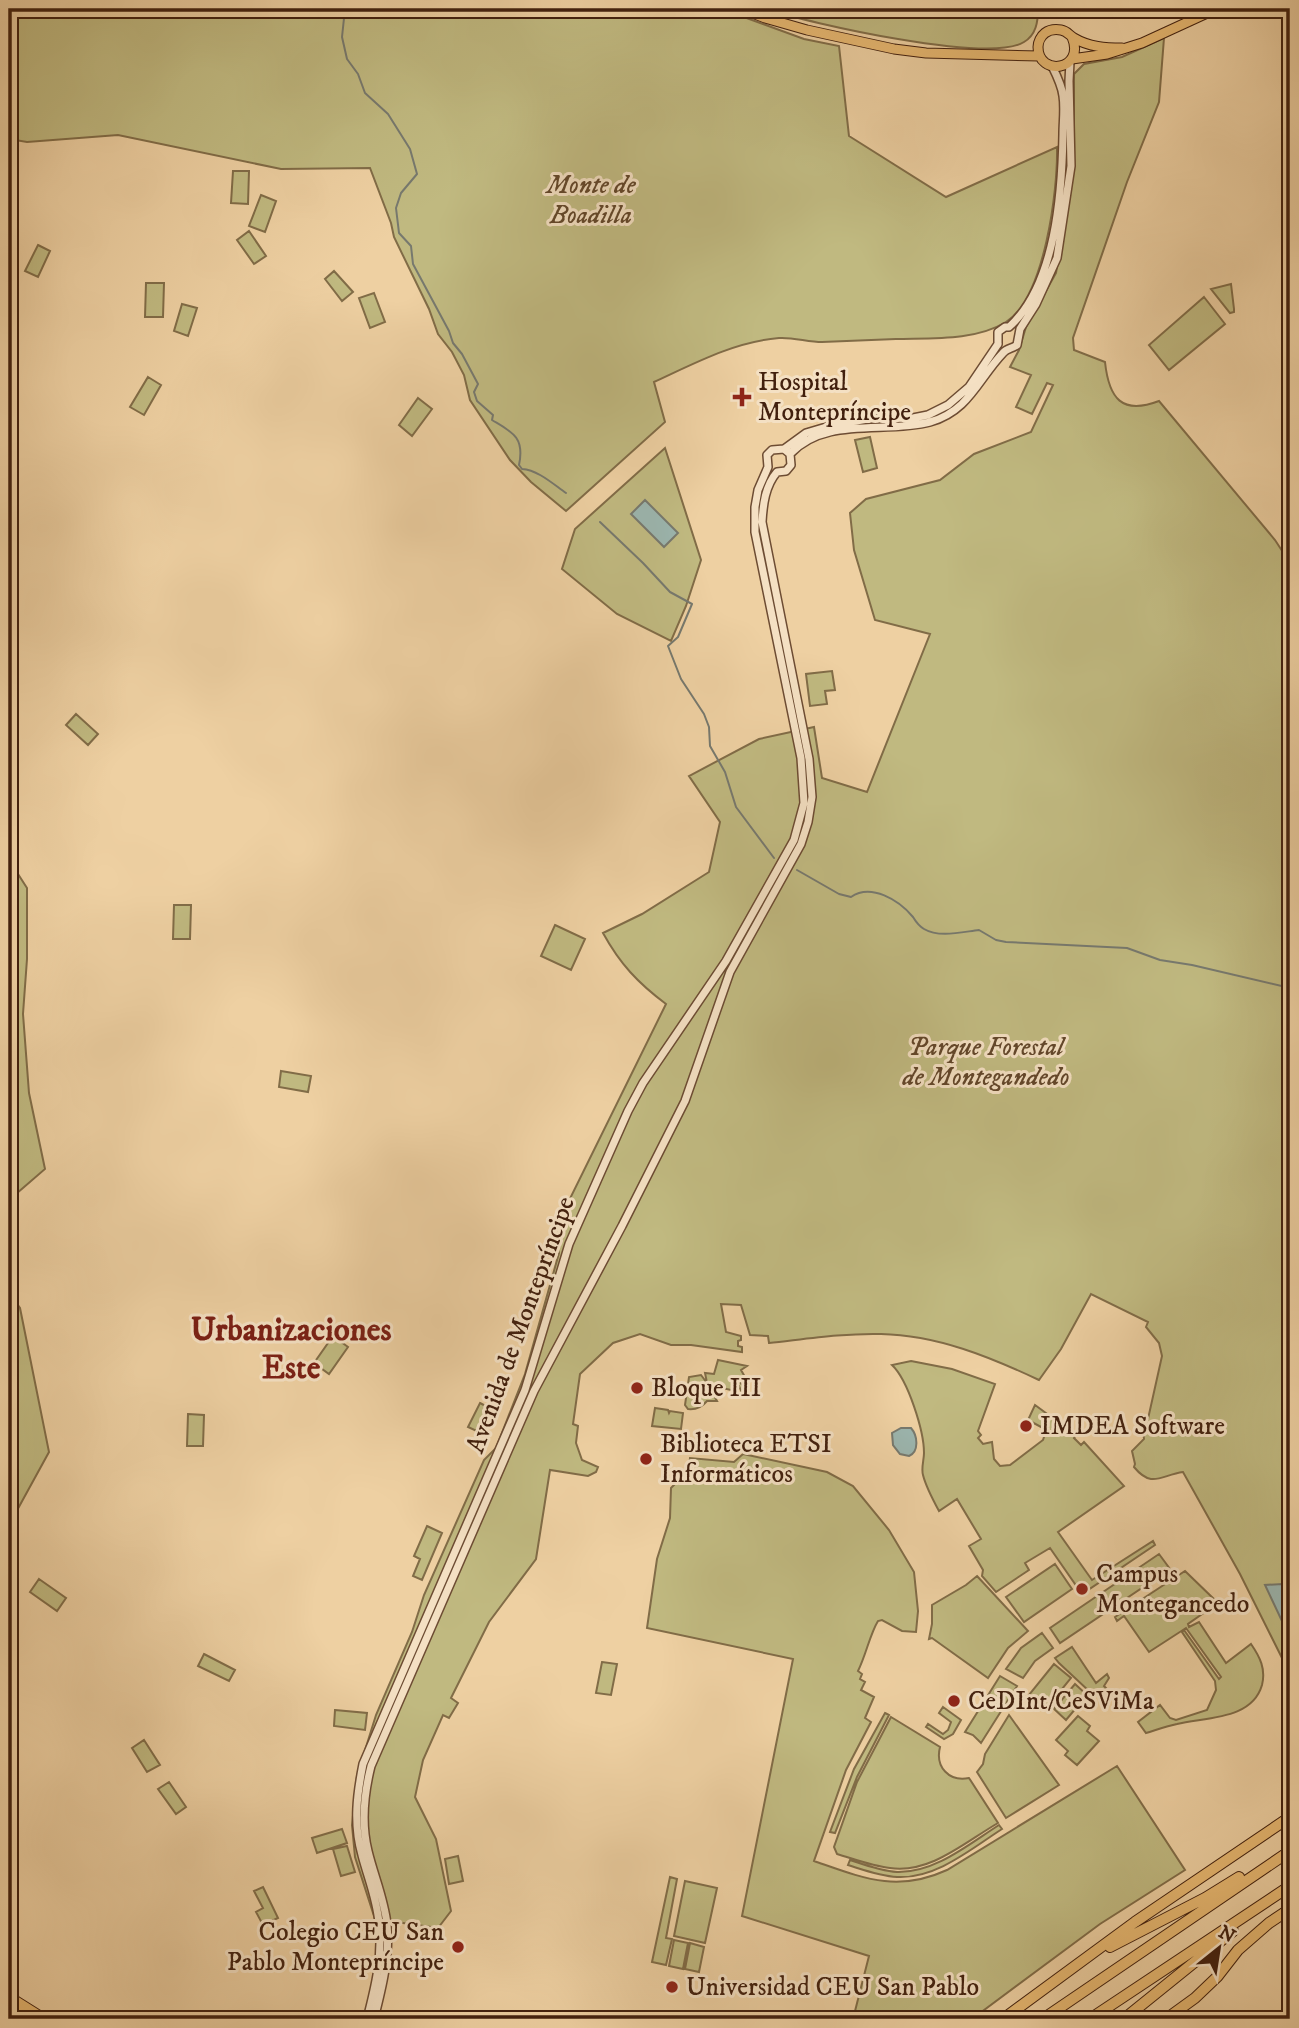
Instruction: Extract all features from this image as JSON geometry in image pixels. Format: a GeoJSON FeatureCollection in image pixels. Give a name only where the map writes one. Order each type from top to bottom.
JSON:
{"type":"FeatureCollection","features":[{"type":"Feature","properties":{"kind":"highway"},"geometry":{"type":"LineString","coordinates":[[1003,2019],[1135,1922],[1290,1816]]}},
{"type":"Feature","properties":{"kind":"highway"},"geometry":{"type":"LineString","coordinates":[[1043,2019],[1290,1851]]}},
{"type":"Feature","properties":{"kind":"highway"},"geometry":{"type":"LineString","coordinates":[[1086,1960],[1205,1898],[1252,1870],[1274,1861]]}},
{"type":"Feature","properties":{"kind":"highway"},"geometry":{"type":"LineString","coordinates":[[1090,2019],[1289,1887]]}},
{"type":"Feature","properties":{"kind":"highway"},"geometry":{"type":"LineString","coordinates":[[1124,2019],[1289,1887]]}},
{"type":"Feature","properties":{"kind":"highway"},"geometry":{"type":"LineString","coordinates":[[1166,2019],[1217,1977],[1238,1950],[1290,1909]]}},
{"type":"Feature","properties":{"kind":"highway"},"geometry":{"type":"LineString","coordinates":[[9,1997],[44,2019]]}},
{"type":"Feature","properties":{"kind":"highway"},"geometry":{"type":"LineString","coordinates":[[9,2007],[27,2019]]}},
{"type":"Feature","properties":{"kind":"main road"},"geometry":{"type":"LineString","coordinates":[[742,9],[807,30],[894,49],[926,53],[1039,56],[1052,66],[1062,66],[1071,60],[1107,54],[1142,43],[1216,9]]}},
{"type":"Feature","properties":{"kind":"main road"},"geometry":{"type":"LineString","coordinates":[[1006,55],[1025,50],[1052,30],[1066,32],[1072,37],[1102,48],[1122,48]]}},
{"type":"Feature","properties":{"kind":"main road"},"geometry":{"type":"LineString","coordinates":[[1071,60],[1075,52],[1072,37]]}},
{"type":"Feature","properties":{"kind":"main road"},"geometry":{"type":"LineString","coordinates":[[1039,41],[1039,56]]}},
{"type":"Feature","properties":{"kind":"street"},"geometry":{"type":"LineString","coordinates":[[1052,66],[1063,96],[1062,180],[1048,257],[1042,273],[1030,300],[1009,327],[998,332],[998,344],[1007,349],[1017,345],[1019,335],[1051,275],[1057,258],[1071,166],[1071,60]]}},
{"type":"Feature","properties":{"kind":"street"},"geometry":{"type":"LineString","coordinates":[[1009,327],[1016,329],[1019,335]]}},
{"type":"Feature","properties":{"kind":"street","name":"Avenida de Montepríncipe"},"geometry":{"type":"LineString","coordinates":[[787,451],[806,433],[833,425],[868,419],[913,418],[928,415],[948,405],[969,387],[998,344]]}},
{"type":"Feature","properties":{"kind":"street","name":"Avenida de Montepríncipe"},"geometry":{"type":"LineString","coordinates":[[367,2019],[378,1967],[380,1934],[375,1899],[357,1831],[357,1793],[363,1764],[525,1390],[569,1244],[628,1111],[643,1083],[726,961],[785,859],[799,825],[804,803],[801,758],[755,532],[755,507],[768,467],[767,458],[770,451],[776,448],[787,451],[809,440],[841,430],[904,426],[932,421],[952,412],[975,392],[1007,349]]}},
{"type":"Feature","properties":{"kind":"street","name":"Avenida de Montepríncipe"},"geometry":{"type":"LineString","coordinates":[[374,2019],[386,1969],[387,1934],[382,1897],[368,1849],[364,1813],[366,1783],[379,1744],[534,1391],[685,1101],[726,980],[790,866],[808,822],[812,797],[809,759],[762,522],[766,492],[777,472],[789,468],[792,460],[787,451]]}},
{"type":"Feature","properties":{"kind":"street"},"geometry":{"type":"LineString","coordinates":[[768,467],[777,472]]}},
{"type":"Feature","properties":{"kind":"green space","name":"Monte de Boadilla"},"geometry":{"type":"Polygon","coordinates":[[[9,9],[722,9],[804,39],[839,46],[849,136],[946,197],[1057,147],[1052,215],[1040,267],[1031,290],[1019,309],[1006,322],[981,333],[938,338],[822,342],[784,338],[762,340],[715,354],[654,382],[665,422],[566,511],[531,482],[510,460],[470,400],[464,375],[452,352],[438,334],[429,309],[394,237],[370,168],[281,169],[118,135],[27,142],[9,139],[9,9]]]}},
{"type":"Feature","properties":{"kind":"green space"},"geometry":{"type":"Polygon","coordinates":[[[766,9],[937,9],[963,12],[972,9],[1038,9],[1036,28],[1024,42],[1005,47],[975,48],[898,39],[766,9]]]}},
{"type":"Feature","properties":{"kind":"green space","name":"Parque Forestal de Montegandedo"},"geometry":{"type":"Polygon","coordinates":[[[1164,38],[1159,102],[1127,182],[1073,338],[1074,350],[1105,362],[1110,386],[1120,401],[1136,406],[1159,401],[1275,540],[1290,563],[1290,1674],[1240,1574],[1183,1472],[1152,1479],[1140,1474],[1134,1467],[1132,1451],[1144,1439],[1143,1430],[1148,1419],[1162,1356],[1159,1343],[1146,1327],[1148,1322],[1091,1294],[1061,1349],[1039,1380],[963,1349],[902,1335],[853,1334],[769,1343],[768,1336],[750,1335],[741,1305],[721,1304],[726,1332],[741,1336],[738,1346],[742,1347],[742,1352],[671,1345],[640,1334],[613,1343],[580,1374],[573,1424],[578,1426],[576,1443],[582,1460],[598,1467],[596,1472],[588,1476],[550,1470],[536,1559],[489,1622],[451,1698],[458,1703],[449,1718],[443,1715],[423,1760],[415,1797],[436,1839],[451,1911],[438,1928],[375,1919],[355,1857],[352,1825],[357,1776],[376,1715],[412,1632],[424,1595],[484,1460],[496,1448],[525,1374],[559,1253],[553,1233],[666,1004],[630,972],[603,933],[642,914],[709,872],[720,822],[689,776],[759,739],[814,727],[822,778],[867,792],[930,634],[875,620],[854,550],[850,513],[866,499],[940,480],[974,454],[1031,432],[1053,385],[1047,383],[1032,414],[1016,407],[1031,375],[1010,367],[1026,327],[1056,273],[1074,169],[1074,74],[1084,64],[1122,57],[1164,38]]]}},
{"type":"Feature","properties":{"kind":"green space"},"geometry":{"type":"Polygon","coordinates":[[[233,171],[249,171],[248,204],[231,203],[233,171]]]}},
{"type":"Feature","properties":{"kind":"green space"},"geometry":{"type":"Polygon","coordinates":[[[261,195],[276,201],[265,232],[249,226],[261,195]]]}},
{"type":"Feature","properties":{"kind":"green space"},"geometry":{"type":"Polygon","coordinates":[[[249,231],[266,256],[254,264],[237,240],[249,231]]]}},
{"type":"Feature","properties":{"kind":"green space"},"geometry":{"type":"Polygon","coordinates":[[[38,245],[50,251],[38,277],[25,271],[38,245]]]}},
{"type":"Feature","properties":{"kind":"green space"},"geometry":{"type":"Polygon","coordinates":[[[334,271],[353,292],[342,301],[325,279],[334,271]]]}},
{"type":"Feature","properties":{"kind":"green space"},"geometry":{"type":"Polygon","coordinates":[[[146,283],[164,283],[163,317],[145,317],[146,283]]]}},
{"type":"Feature","properties":{"kind":"green space"},"geometry":{"type":"Polygon","coordinates":[[[1231,284],[1234,312],[1230,313],[1211,289],[1231,284]]]}},
{"type":"Feature","properties":{"kind":"green space"},"geometry":{"type":"Polygon","coordinates":[[[374,293],[385,322],[370,328],[359,298],[374,293]]]}},
{"type":"Feature","properties":{"kind":"green space"},"geometry":{"type":"Polygon","coordinates":[[[1204,297],[1225,324],[1169,370],[1149,345],[1204,297]]]}},
{"type":"Feature","properties":{"kind":"green space"},"geometry":{"type":"Polygon","coordinates":[[[182,304],[197,308],[188,336],[174,331],[182,304]]]}},
{"type":"Feature","properties":{"kind":"green space"},"geometry":{"type":"Polygon","coordinates":[[[148,377],[161,385],[144,415],[130,407],[148,377]]]}},
{"type":"Feature","properties":{"kind":"green space"},"geometry":{"type":"Polygon","coordinates":[[[418,398],[432,409],[412,436],[399,425],[418,398]]]}},
{"type":"Feature","properties":{"kind":"green space"},"geometry":{"type":"Polygon","coordinates":[[[870,437],[877,468],[863,472],[855,440],[870,437]]]}},
{"type":"Feature","properties":{"kind":"green space"},"geometry":{"type":"Polygon","coordinates":[[[665,448],[701,560],[671,641],[617,614],[562,569],[575,529],[665,448]]]}},
{"type":"Feature","properties":{"kind":"green space"},"geometry":{"type":"Polygon","coordinates":[[[832,671],[835,690],[825,691],[827,704],[810,706],[806,674],[832,671]]]}},
{"type":"Feature","properties":{"kind":"green space"},"geometry":{"type":"Polygon","coordinates":[[[76,714],[98,734],[88,745],[66,725],[76,714]]]}},
{"type":"Feature","properties":{"kind":"green space"},"geometry":{"type":"Polygon","coordinates":[[[9,860],[27,888],[27,959],[23,1014],[29,1093],[45,1169],[9,1200],[9,860]]]}},
{"type":"Feature","properties":{"kind":"green space"},"geometry":{"type":"Polygon","coordinates":[[[174,905],[191,905],[190,939],[173,939],[174,905]]]}},
{"type":"Feature","properties":{"kind":"green space"},"geometry":{"type":"Polygon","coordinates":[[[555,925],[585,939],[571,970],[541,956],[555,925]]]}},
{"type":"Feature","properties":{"kind":"green space"},"geometry":{"type":"Polygon","coordinates":[[[281,1071],[311,1076],[308,1092],[279,1087],[281,1071]]]}},
{"type":"Feature","properties":{"kind":"green space"},"geometry":{"type":"Polygon","coordinates":[[[9,1293],[20,1308],[49,1452],[9,1525],[9,1293]]]}},
{"type":"Feature","properties":{"kind":"green space"},"geometry":{"type":"Polygon","coordinates":[[[333,1336],[348,1347],[329,1374],[314,1363],[333,1336]]]}},
{"type":"Feature","properties":{"kind":"green space"},"geometry":{"type":"Polygon","coordinates":[[[718,1360],[747,1366],[741,1370],[745,1377],[739,1381],[746,1390],[742,1393],[739,1386],[731,1390],[708,1385],[717,1401],[707,1401],[699,1408],[688,1409],[685,1405],[689,1377],[701,1375],[707,1383],[705,1373],[714,1374],[718,1360]]]}},
{"type":"Feature","properties":{"kind":"green space"},"geometry":{"type":"Polygon","coordinates":[[[911,1361],[952,1369],[995,1384],[978,1431],[981,1435],[978,1438],[983,1444],[992,1442],[994,1459],[1000,1466],[1010,1465],[1043,1440],[1043,1428],[1028,1420],[1035,1405],[1076,1435],[1074,1438],[1081,1445],[1084,1442],[1124,1486],[1058,1532],[1092,1580],[1153,1541],[1155,1545],[1082,1594],[1050,1548],[1025,1563],[1029,1570],[996,1592],[982,1576],[983,1570],[969,1546],[981,1539],[957,1499],[939,1511],[926,1484],[922,1472],[924,1453],[918,1419],[904,1382],[892,1365],[911,1361]]]}},
{"type":"Feature","properties":{"kind":"green space"},"geometry":{"type":"Polygon","coordinates":[[[480,1403],[493,1410],[481,1433],[468,1427],[480,1403]]]}},
{"type":"Feature","properties":{"kind":"green space"},"geometry":{"type":"Polygon","coordinates":[[[655,1408],[668,1410],[669,1413],[683,1413],[681,1429],[652,1426],[655,1408]]]}},
{"type":"Feature","properties":{"kind":"green space"},"geometry":{"type":"Polygon","coordinates":[[[188,1414],[204,1415],[203,1446],[187,1446],[188,1414]]]}},
{"type":"Feature","properties":{"kind":"green space"},"geometry":{"type":"Polygon","coordinates":[[[743,1454],[827,1472],[853,1486],[889,1530],[914,1572],[918,1611],[916,1632],[902,1631],[882,1620],[875,1626],[858,1671],[862,1674],[860,1679],[865,1682],[861,1690],[874,1697],[865,1718],[871,1722],[846,1770],[814,1861],[880,1881],[912,1881],[929,1877],[947,1870],[1117,1766],[1185,1870],[1100,1924],[972,2019],[853,2019],[869,1956],[742,1916],[793,1659],[647,1628],[657,1559],[670,1518],[671,1488],[685,1474],[692,1474],[693,1469],[689,1468],[690,1458],[734,1462],[743,1454]]]}},
{"type":"Feature","properties":{"kind":"green space"},"geometry":{"type":"Polygon","coordinates":[[[427,1526],[442,1533],[422,1580],[413,1576],[420,1559],[414,1556],[427,1526]]]}},
{"type":"Feature","properties":{"kind":"green space"},"geometry":{"type":"Polygon","coordinates":[[[1159,1554],[1170,1569],[1060,1643],[1050,1628],[1159,1554]]]}},
{"type":"Feature","properties":{"kind":"green space"},"geometry":{"type":"Polygon","coordinates":[[[1055,1564],[1072,1589],[1024,1622],[1006,1597],[1055,1564]]]}},
{"type":"Feature","properties":{"kind":"green space"},"geometry":{"type":"Polygon","coordinates":[[[1185,1571],[1218,1603],[1188,1624],[1189,1627],[1199,1622],[1226,1663],[1251,1644],[1261,1663],[1262,1685],[1249,1705],[1238,1711],[1146,1733],[1138,1722],[1160,1705],[1170,1718],[1176,1720],[1207,1710],[1216,1690],[1215,1681],[1182,1632],[1184,1630],[1219,1679],[1221,1677],[1186,1628],[1149,1652],[1124,1616],[1117,1621],[1115,1617],[1185,1571]]]}},
{"type":"Feature","properties":{"kind":"green space"},"geometry":{"type":"Polygon","coordinates":[[[977,1576],[1028,1631],[1008,1648],[988,1678],[932,1638],[929,1639],[932,1605],[977,1576]]]}},
{"type":"Feature","properties":{"kind":"green space"},"geometry":{"type":"Polygon","coordinates":[[[39,1579],[66,1598],[57,1611],[30,1592],[39,1579]]]}},
{"type":"Feature","properties":{"kind":"green space"},"geometry":{"type":"Polygon","coordinates":[[[1042,1633],[1053,1648],[1035,1661],[1023,1678],[1006,1669],[1021,1648],[1042,1633]]]}},
{"type":"Feature","properties":{"kind":"green space"},"geometry":{"type":"Polygon","coordinates":[[[1072,1647],[1096,1683],[1107,1674],[1109,1678],[1104,1686],[1107,1689],[1090,1692],[1055,1658],[1072,1647]]]}},
{"type":"Feature","properties":{"kind":"green space"},"geometry":{"type":"Polygon","coordinates":[[[204,1654],[235,1670],[229,1681],[198,1666],[204,1654]]]}},
{"type":"Feature","properties":{"kind":"green space"},"geometry":{"type":"Polygon","coordinates":[[[602,1662],[617,1664],[611,1695],[596,1693],[602,1662]]]}},
{"type":"Feature","properties":{"kind":"green space"},"geometry":{"type":"Polygon","coordinates":[[[1054,1664],[1071,1678],[1045,1710],[1028,1696],[1054,1664]]]}},
{"type":"Feature","properties":{"kind":"green space"},"geometry":{"type":"Polygon","coordinates":[[[1000,1676],[1017,1686],[981,1743],[965,1732],[1000,1676]]]}},
{"type":"Feature","properties":{"kind":"green space"},"geometry":{"type":"Polygon","coordinates":[[[1075,1684],[1087,1695],[1066,1720],[1054,1709],[1075,1684]]]}},
{"type":"Feature","properties":{"kind":"green space"},"geometry":{"type":"Polygon","coordinates":[[[943,1707],[961,1720],[953,1734],[944,1739],[926,1727],[928,1724],[943,1734],[948,1730],[951,1722],[939,1713],[943,1707]]]}},
{"type":"Feature","properties":{"kind":"green space"},"geometry":{"type":"Polygon","coordinates":[[[335,1710],[367,1713],[365,1730],[334,1726],[335,1710]]]}},
{"type":"Feature","properties":{"kind":"green space"},"geometry":{"type":"Polygon","coordinates":[[[885,1713],[889,1715],[857,1777],[835,1833],[830,1832],[854,1769],[885,1713]]]}},
{"type":"Feature","properties":{"kind":"green space"},"geometry":{"type":"Polygon","coordinates":[[[1009,1715],[1059,1785],[1006,1818],[977,1772],[1009,1715]]]}},
{"type":"Feature","properties":{"kind":"green space"},"geometry":{"type":"Polygon","coordinates":[[[1078,1716],[1090,1726],[1087,1731],[1099,1741],[1077,1765],[1065,1755],[1068,1751],[1056,1740],[1078,1716]]]}},
{"type":"Feature","properties":{"kind":"green space"},"geometry":{"type":"Polygon","coordinates":[[[891,1717],[940,1747],[940,1761],[945,1772],[955,1778],[969,1778],[998,1823],[947,1855],[905,1869],[883,1867],[837,1854],[834,1847],[857,1782],[891,1717]]]}},
{"type":"Feature","properties":{"kind":"green space"},"geometry":{"type":"Polygon","coordinates":[[[144,1740],[160,1765],[147,1772],[132,1748],[144,1740]]]}},
{"type":"Feature","properties":{"kind":"green space"},"geometry":{"type":"Polygon","coordinates":[[[169,1782],[186,1807],[176,1814],[158,1789],[169,1782]]]}},
{"type":"Feature","properties":{"kind":"green space"},"geometry":{"type":"Polygon","coordinates":[[[999,1825],[1002,1829],[965,1854],[926,1873],[897,1877],[848,1865],[850,1860],[897,1872],[925,1868],[951,1856],[999,1825]]]}},
{"type":"Feature","properties":{"kind":"green space"},"geometry":{"type":"Polygon","coordinates":[[[342,1829],[347,1843],[317,1853],[312,1838],[342,1829]]]}},
{"type":"Feature","properties":{"kind":"green space"},"geometry":{"type":"Polygon","coordinates":[[[347,1846],[355,1872],[341,1876],[333,1849],[347,1846]]]}},
{"type":"Feature","properties":{"kind":"green space"},"geometry":{"type":"Polygon","coordinates":[[[458,1856],[463,1881],[449,1884],[445,1859],[458,1856]]]}},
{"type":"Feature","properties":{"kind":"green space"},"geometry":{"type":"Polygon","coordinates":[[[670,1877],[677,1879],[666,1938],[672,1939],[666,1965],[652,1962],[670,1877]]]}},
{"type":"Feature","properties":{"kind":"green space"},"geometry":{"type":"Polygon","coordinates":[[[685,1881],[717,1888],[705,1943],[674,1936],[685,1881]]]}},
{"type":"Feature","properties":{"kind":"green space"},"geometry":{"type":"Polygon","coordinates":[[[263,1887],[278,1918],[263,1925],[256,1912],[263,1908],[254,1891],[263,1887]]]}},
{"type":"Feature","properties":{"kind":"green space"},"geometry":{"type":"Polygon","coordinates":[[[674,1940],[688,1943],[683,1969],[669,1966],[674,1940]]]}},
{"type":"Feature","properties":{"kind":"green space"},"geometry":{"type":"Polygon","coordinates":[[[690,1943],[704,1947],[699,1972],[685,1969],[690,1943]]]}},
{"type":"Feature","properties":{"kind":"water"},"geometry":{"type":"Polygon","coordinates":[[[645,500],[678,533],[664,547],[631,514],[645,500]]]}},
{"type":"Feature","properties":{"kind":"water"},"geometry":{"type":"Polygon","coordinates":[[[901,1428],[911,1428],[915,1435],[915,1451],[909,1456],[900,1454],[893,1445],[892,1433],[901,1428]]]}},
{"type":"Feature","properties":{"kind":"water"},"geometry":{"type":"Polygon","coordinates":[[[1265,1585],[1290,1585],[1290,1638],[1265,1585]]]}},
{"type":"Feature","properties":{"kind":"waterway"},"geometry":{"type":"LineString","coordinates":[[345,9],[342,37],[347,59],[358,74],[365,93],[388,114],[410,149],[417,174],[401,193],[396,208],[399,233],[411,246],[413,264],[453,343],[478,384],[474,392],[477,401],[493,415],[492,420],[515,436],[520,448],[519,465],[522,469],[540,475],[566,493]]}},
{"type":"Feature","properties":{"kind":"waterway"},"geometry":{"type":"LineString","coordinates":[[600,522],[670,592],[692,604],[678,637],[668,646],[681,679],[704,714],[709,727],[710,746],[725,772],[736,807],[774,858]]}},
{"type":"Feature","properties":{"kind":"waterway"},"geometry":{"type":"LineString","coordinates":[[797,870],[839,894],[851,897],[867,892],[884,895],[900,905],[921,927],[930,932],[951,934],[979,930],[996,940],[1006,942],[1127,948],[1160,960],[1290,988]]}},
{"type":"Feature","properties":{"kind":"place","name":"Hospital Montepríncipe"},"geometry":{"type":"Point","coordinates":[742,397]}},
{"type":"Feature","properties":{"kind":"place","name":"Bloque III"},"geometry":{"type":"Point","coordinates":[637,1388]}},
{"type":"Feature","properties":{"kind":"place","name":"IMDEA Software"},"geometry":{"type":"Point","coordinates":[1026,1426]}},
{"type":"Feature","properties":{"kind":"place","name":"Biblioteca ETSI Informáticos"},"geometry":{"type":"Point","coordinates":[646,1459]}},
{"type":"Feature","properties":{"kind":"place","name":"Campus Montegancedo"},"geometry":{"type":"Point","coordinates":[1082,1589]}},
{"type":"Feature","properties":{"kind":"place","name":"CeDInt/CeSViMa"},"geometry":{"type":"Point","coordinates":[954,1701]}},
{"type":"Feature","properties":{"kind":"place","name":"Colegio CEU San Pablo Montepríncipe"},"geometry":{"type":"Point","coordinates":[458,1947]}},
{"type":"Feature","properties":{"kind":"place","name":"Universidad CEU San Pablo"},"geometry":{"type":"Point","coordinates":[672,1987]}},
{"type":"Feature","properties":{"kind":"district","name":"Urbanizaciones Este"},"geometry":{"type":"Point","coordinates":[291,1349]}}]}
